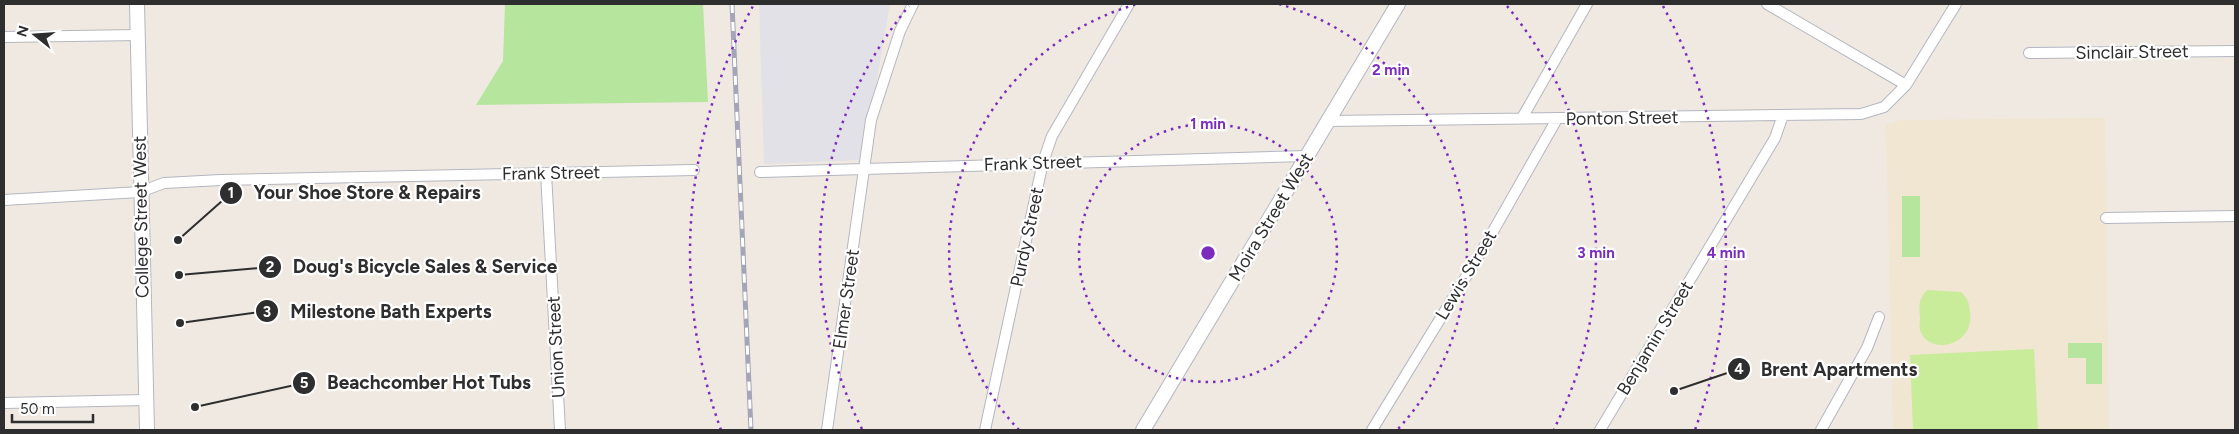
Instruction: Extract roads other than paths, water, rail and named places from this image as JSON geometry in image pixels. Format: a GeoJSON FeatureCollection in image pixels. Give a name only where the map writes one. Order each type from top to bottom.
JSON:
{"type":"FeatureCollection","features":[{"type":"Feature","properties":{"kind":"main road","name":"College Street West"},"geometry":{"type":"LineString","coordinates":[[138,4],[140,192],[146,430]]}},
{"type":"Feature","properties":{"kind":"main road","name":"Moira Street West"},"geometry":{"type":"LineString","coordinates":[[1143,430],[1398,4]]}},
{"type":"Feature","properties":{"kind":"street","name":"Elmer Street"},"geometry":{"type":"LineString","coordinates":[[827,430],[871,120],[900,31],[913,4]]}},
{"type":"Feature","properties":{"kind":"street","name":"Purdy Street"},"geometry":{"type":"LineString","coordinates":[[986,430],[1044,162],[1052,136],[1129,4]]}},
{"type":"Feature","properties":{"kind":"street"},"geometry":{"type":"LineString","coordinates":[[1522,118],[1587,4]]}},
{"type":"Feature","properties":{"kind":"street"},"geometry":{"type":"LineString","coordinates":[[1766,4],[1906,85]]}},
{"type":"Feature","properties":{"kind":"street","name":"Ponton Street"},"geometry":{"type":"LineString","coordinates":[[1328,121],[1861,114],[1884,108],[1906,85],[1956,4]]}},
{"type":"Feature","properties":{"kind":"street"},"geometry":{"type":"LineString","coordinates":[[4,37],[139,35]]}},
{"type":"Feature","properties":{"kind":"street","name":"Sinclair Street"},"geometry":{"type":"LineString","coordinates":[[2028,53],[2235,51]]}},
{"type":"Feature","properties":{"kind":"street","name":"Benjamin Street"},"geometry":{"type":"LineString","coordinates":[[1600,430],[1775,138],[1783,115]]}},
{"type":"Feature","properties":{"kind":"street","name":"Lewis Street"},"geometry":{"type":"LineString","coordinates":[[1372,430],[1483,249],[1557,118]]}},
{"type":"Feature","properties":{"kind":"street","name":"Frank Street"},"geometry":{"type":"LineString","coordinates":[[760,172],[1044,162],[1307,156]]}},
{"type":"Feature","properties":{"kind":"street","name":"Frank Street"},"geometry":{"type":"LineString","coordinates":[[4,200],[140,192],[164,183],[173,182],[694,170]]}},
{"type":"Feature","properties":{"kind":"street","name":"Union Street"},"geometry":{"type":"LineString","coordinates":[[546,174],[560,430]]}},
{"type":"Feature","properties":{"kind":"street"},"geometry":{"type":"LineString","coordinates":[[2106,218],[2235,216]]}},
{"type":"Feature","properties":{"kind":"street"},"geometry":{"type":"LineString","coordinates":[[1821,430],[1867,348],[1879,317]]}},
{"type":"Feature","properties":{"kind":"street"},"geometry":{"type":"LineString","coordinates":[[4,403],[146,400]]}},
{"type":"Feature","properties":{"kind":"railway"},"geometry":{"type":"LineString","coordinates":[[732,4],[751,430]]}},
{"type":"Feature","properties":{"kind":"place","name":"Your Shoe Store & Repairs"},"geometry":{"type":"Point","coordinates":[178,240]}},
{"type":"Feature","properties":{"kind":"place","name":"Doug's Bicycle Sales & Service"},"geometry":{"type":"Point","coordinates":[179,275]}},
{"type":"Feature","properties":{"kind":"place","name":"Milestone Bath Experts"},"geometry":{"type":"Point","coordinates":[180,323]}},
{"type":"Feature","properties":{"kind":"place","name":"Brent Apartments"},"geometry":{"type":"Point","coordinates":[1674,391]}},
{"type":"Feature","properties":{"kind":"place","name":"Beachcomber Hot Tubs"},"geometry":{"type":"Point","coordinates":[195,407]}}]}
